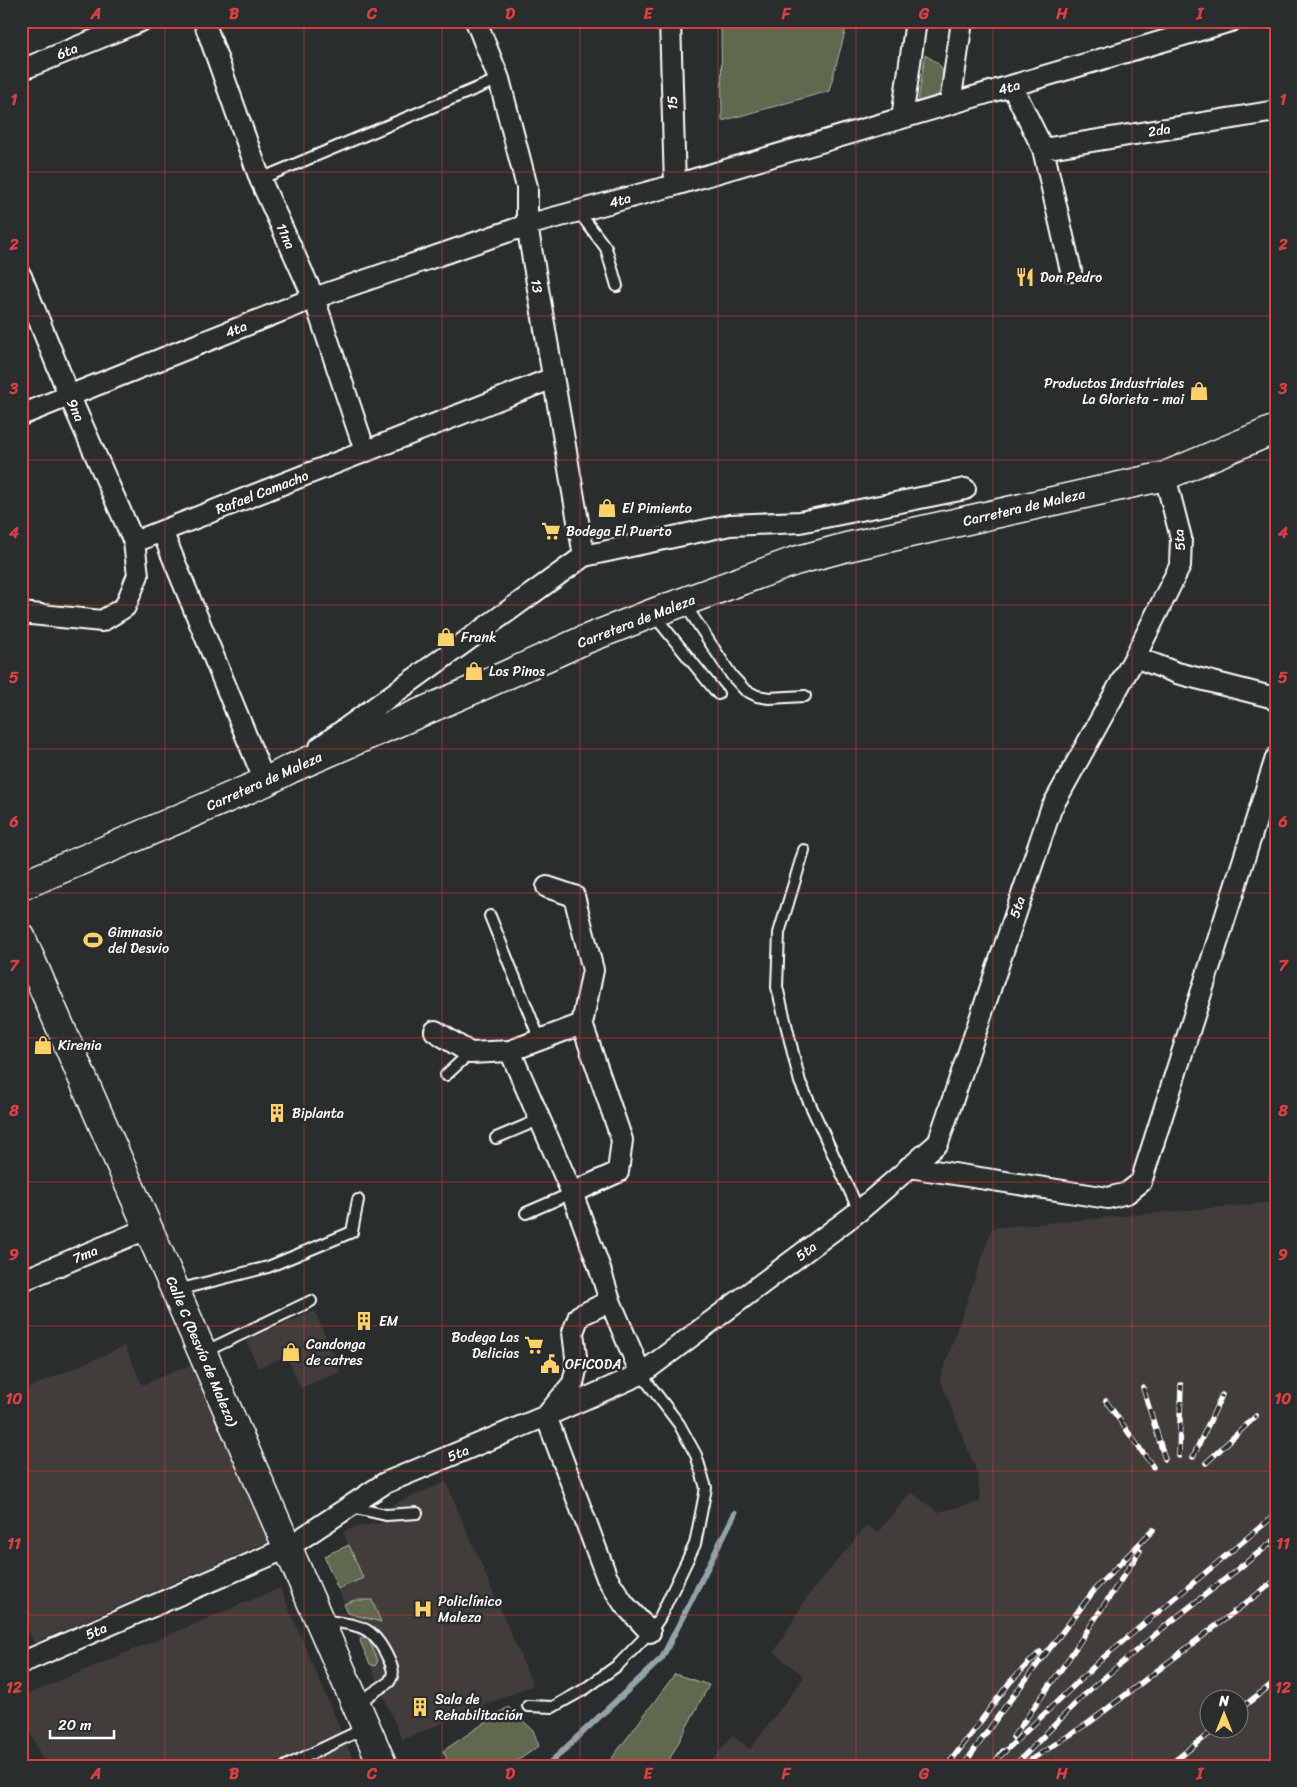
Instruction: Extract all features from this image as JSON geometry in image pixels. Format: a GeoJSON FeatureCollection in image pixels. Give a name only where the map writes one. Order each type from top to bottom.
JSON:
{"type":"FeatureCollection","features":[{"type":"Feature","properties":{"kind":"main road","name":"Carretera de Maleza"},"geometry":{"type":"LineString","coordinates":[[21,886],[265,782],[290,769],[584,640],[653,612],[795,561],[847,547],[1166,476],[1276,429]]}},
{"type":"Feature","properties":{"kind":"main road","name":"Calle C (Desvío de Maleza)"},"geometry":{"type":"LineString","coordinates":[[21,937],[383,1766]]}},
{"type":"Feature","properties":{"kind":"street","name":"6ta"},"geometry":{"type":"LineString","coordinates":[[21,70],[141,21]]}},
{"type":"Feature","properties":{"kind":"street","name":"11na"},"geometry":{"type":"LineString","coordinates":[[204,21],[260,179],[314,298],[365,452]]}},
{"type":"Feature","properties":{"kind":"street","name":"13"},"geometry":{"type":"LineString","coordinates":[[476,21],[499,79],[527,187],[527,225],[584,556]]}},
{"type":"Feature","properties":{"kind":"street","name":"15"},"geometry":{"type":"LineString","coordinates":[[670,21],[674,185]]}},
{"type":"Feature","properties":{"kind":"street"},"geometry":{"type":"LineString","coordinates":[[902,118],[916,21]]}},
{"type":"Feature","properties":{"kind":"street"},"geometry":{"type":"LineString","coordinates":[[950,104],[962,21]]}},
{"type":"Feature","properties":{"kind":"street","name":"4ta"},"geometry":{"type":"LineString","coordinates":[[21,415],[314,298],[527,225],[674,185],[1231,21]]}},
{"type":"Feature","properties":{"kind":"street"},"geometry":{"type":"LineString","coordinates":[[1012,86],[1043,149],[1071,271]]}},
{"type":"Feature","properties":{"kind":"street","name":"2da"},"geometry":{"type":"LineString","coordinates":[[1043,149],[1276,112]]}},
{"type":"Feature","properties":{"kind":"street","name":"9na"},"geometry":{"type":"LineString","coordinates":[[21,276],[69,395],[134,542]]}},
{"type":"Feature","properties":{"kind":"street","name":"Rafael Camacho"},"geometry":{"type":"LineString","coordinates":[[134,542],[553,378]]}},
{"type":"Feature","properties":{"kind":"street","name":"5ta"},"geometry":{"type":"LineString","coordinates":[[21,1663],[288,1548],[385,1483],[641,1374],[860,1211],[938,1143],[1050,809],[1135,657],[1180,566],[1181,538],[1166,476]]}},
{"type":"Feature","properties":{"kind":"street"},"geometry":{"type":"LineString","coordinates":[[290,769],[584,556],[730,525],[800,522],[965,489]]}},
{"type":"Feature","properties":{"kind":"street"},"geometry":{"type":"LineString","coordinates":[[162,531],[265,782]]}},
{"type":"Feature","properties":{"kind":"street"},"geometry":{"type":"LineString","coordinates":[[21,613],[102,621],[125,607],[138,575],[134,542]]}},
{"type":"Feature","properties":{"kind":"street"},"geometry":{"type":"LineString","coordinates":[[1135,657],[1176,674],[1271,697],[1276,701]]}},
{"type":"Feature","properties":{"kind":"street"},"geometry":{"type":"LineString","coordinates":[[909,1167],[1108,1198],[1127,1193],[1141,1182],[1276,758]]}},
{"type":"Feature","properties":{"kind":"street"},"geometry":{"type":"LineString","coordinates":[[547,887],[574,896],[593,970],[582,1024],[622,1140],[618,1172],[572,1193]]}},
{"type":"Feature","properties":{"kind":"street"},"geometry":{"type":"LineString","coordinates":[[435,1031],[470,1053],[510,1051],[582,1024]]}},
{"type":"Feature","properties":{"kind":"street"},"geometry":{"type":"LineString","coordinates":[[510,1051],[572,1193],[610,1301],[641,1374]]}},
{"type":"Feature","properties":{"kind":"street","name":"7ma"},"geometry":{"type":"LineString","coordinates":[[21,1281],[149,1228]]}},
{"type":"Feature","properties":{"kind":"street"},"geometry":{"type":"LineString","coordinates":[[610,1301],[579,1316],[573,1332],[576,1357],[573,1383],[546,1416],[607,1578],[624,1604],[650,1632]]}},
{"type":"Feature","properties":{"kind":"lane"},"geometry":{"type":"LineString","coordinates":[[260,179],[499,79]]}},
{"type":"Feature","properties":{"kind":"lane"},"geometry":{"type":"LineString","coordinates":[[578,211],[606,248],[617,286]]}},
{"type":"Feature","properties":{"kind":"lane"},"geometry":{"type":"LineString","coordinates":[[683,602],[732,676],[744,690],[757,696],[769,698],[805,696]]}},
{"type":"Feature","properties":{"kind":"lane"},"geometry":{"type":"LineString","coordinates":[[653,612],[718,694]]}},
{"type":"Feature","properties":{"kind":"lane"},"geometry":{"type":"LineString","coordinates":[[804,850],[779,933],[777,987],[800,1082],[860,1211]]}},
{"type":"Feature","properties":{"kind":"lane"},"geometry":{"type":"LineString","coordinates":[[490,916],[540,1040]]}},
{"type":"Feature","properties":{"kind":"lane"},"geometry":{"type":"LineString","coordinates":[[446,1075],[470,1053]]}},
{"type":"Feature","properties":{"kind":"lane"},"geometry":{"type":"LineString","coordinates":[[496,1138],[541,1119]]}},
{"type":"Feature","properties":{"kind":"lane"},"geometry":{"type":"LineString","coordinates":[[526,1213],[572,1193]]}},
{"type":"Feature","properties":{"kind":"lane"},"geometry":{"type":"LineString","coordinates":[[176,1291],[268,1267],[352,1232],[358,1200]]}},
{"type":"Feature","properties":{"kind":"lane"},"geometry":{"type":"LineString","coordinates":[[203,1352],[311,1301]]}},
{"type":"Feature","properties":{"kind":"lane"},"geometry":{"type":"LineString","coordinates":[[528,1706],[553,1708],[585,1689],[618,1665],[650,1632],[659,1619],[695,1544],[706,1488],[696,1455],[679,1424],[641,1374]]}},
{"type":"Feature","properties":{"kind":"lane"},"geometry":{"type":"LineString","coordinates":[[351,1507],[386,1515],[417,1514]]}},
{"type":"Feature","properties":{"kind":"lane"},"geometry":{"type":"LineString","coordinates":[[286,1766],[361,1716],[393,1676],[393,1670],[382,1644],[374,1634],[363,1627],[319,1620]]}},
{"type":"Feature","properties":{"kind":"shaded area"},"geometry":{"type":"Polygon","coordinates":[[[1276,1202],[1276,1761],[1269,1766],[708,1766],[732,1735],[750,1749],[804,1677],[774,1652],[807,1597],[867,1525],[878,1532],[911,1492],[938,1512],[980,1502],[978,1475],[940,1379],[992,1228],[1276,1202]]]}},
{"type":"Feature","properties":{"kind":"shaded area","name":"Candonga de catres"},"geometry":{"type":"Polygon","coordinates":[[[315,1311],[340,1372],[300,1388],[287,1356],[258,1368],[246,1340],[315,1311]]]}},
{"type":"Feature","properties":{"kind":"shaded area"},"geometry":{"type":"Polygon","coordinates":[[[125,1346],[142,1385],[192,1364],[270,1541],[34,1643],[21,1614],[21,1391],[125,1346]]]}},
{"type":"Feature","properties":{"kind":"shaded area","name":"Policlínico Maleza"},"geometry":{"type":"Polygon","coordinates":[[[446,1482],[533,1685],[402,1740],[324,1556],[348,1545],[343,1532],[355,1527],[381,1523],[394,1504],[446,1482]]]}},
{"type":"Feature","properties":{"kind":"shaded area"},"geometry":{"type":"Polygon","coordinates":[[[280,1588],[356,1766],[45,1766],[21,1711],[21,1697],[280,1588]]]}},
{"type":"Feature","properties":{"kind":"green space"},"geometry":{"type":"Polygon","coordinates":[[[721,21],[848,21],[829,91],[722,121],[721,21]]]}},
{"type":"Feature","properties":{"kind":"green space"},"geometry":{"type":"Polygon","coordinates":[[[925,55],[940,66],[943,77],[940,92],[936,99],[918,102],[925,55]]]}},
{"type":"Feature","properties":{"kind":"green space"},"geometry":{"type":"Polygon","coordinates":[[[349,1545],[363,1578],[338,1589],[324,1556],[349,1545]]]}},
{"type":"Feature","properties":{"kind":"green space"},"geometry":{"type":"Polygon","coordinates":[[[355,1600],[372,1600],[381,1622],[348,1613],[344,1604],[355,1600]]]}},
{"type":"Feature","properties":{"kind":"green space"},"geometry":{"type":"Polygon","coordinates":[[[362,1637],[368,1638],[378,1661],[375,1666],[370,1664],[360,1641],[362,1637]]]}},
{"type":"Feature","properties":{"kind":"green space"},"geometry":{"type":"Polygon","coordinates":[[[675,1674],[709,1685],[666,1766],[606,1766],[675,1674]]]}},
{"type":"Feature","properties":{"kind":"green space"},"geometry":{"type":"Polygon","coordinates":[[[508,1707],[533,1730],[539,1746],[517,1761],[524,1766],[450,1766],[443,1751],[508,1707]]]}},
{"type":"Feature","properties":{"kind":"waterway"},"geometry":{"type":"LineString","coordinates":[[551,1766],[552,1761],[662,1658],[735,1513]]}},
{"type":"Feature","properties":{"kind":"railway"},"geometry":{"type":"LineString","coordinates":[[1179,1456],[1181,1385]]}},
{"type":"Feature","properties":{"kind":"railway"},"geometry":{"type":"LineString","coordinates":[[1143,1388],[1165,1459]]}},
{"type":"Feature","properties":{"kind":"railway"},"geometry":{"type":"LineString","coordinates":[[1193,1457],[1222,1395]]}},
{"type":"Feature","properties":{"kind":"railway"},"geometry":{"type":"LineString","coordinates":[[1106,1401],[1153,1467]]}},
{"type":"Feature","properties":{"kind":"railway"},"geometry":{"type":"LineString","coordinates":[[1206,1463],[1256,1416]]}},
{"type":"Feature","properties":{"kind":"railway"},"geometry":{"type":"LineString","coordinates":[[999,1757],[1104,1657],[1276,1514]]}},
{"type":"Feature","properties":{"kind":"railway"},"geometry":{"type":"LineString","coordinates":[[963,1766],[1004,1708],[1096,1588],[1153,1530]]}},
{"type":"Feature","properties":{"kind":"railway"},"geometry":{"type":"LineString","coordinates":[[1014,1766],[1086,1693],[1163,1628],[1276,1539]]}},
{"type":"Feature","properties":{"kind":"railway"},"geometry":{"type":"LineString","coordinates":[[1013,1737],[1067,1661],[1140,1551]]}},
{"type":"Feature","properties":{"kind":"railway"},"geometry":{"type":"LineString","coordinates":[[1021,1766],[1090,1722],[1276,1580]]}},
{"type":"Feature","properties":{"kind":"railway"},"geometry":{"type":"LineString","coordinates":[[947,1766],[1010,1682],[1040,1652]]}},
{"type":"Feature","properties":{"kind":"railway"},"geometry":{"type":"LineString","coordinates":[[1250,1701],[1276,1681]]}},
{"type":"Feature","properties":{"kind":"railway"},"geometry":{"type":"LineString","coordinates":[[1168,1766],[1201,1740]]}},
{"type":"Feature","properties":{"kind":"railway"},"geometry":{"type":"LineString","coordinates":[[992,1766],[1003,1751]]}},
{"type":"Feature","properties":{"kind":"place","name":"Don Pedro"},"geometry":{"type":"Point","coordinates":[1025,277]}},
{"type":"Feature","properties":{"kind":"place","name":"Productos Industriales La Glorieta - mai"},"geometry":{"type":"Point","coordinates":[1199,391]}},
{"type":"Feature","properties":{"kind":"place","name":"El Pimiento"},"geometry":{"type":"Point","coordinates":[607,508]}},
{"type":"Feature","properties":{"kind":"place","name":"Bodega El Puerto"},"geometry":{"type":"Point","coordinates":[551,531]}},
{"type":"Feature","properties":{"kind":"place","name":"Frank"},"geometry":{"type":"Point","coordinates":[446,637]}},
{"type":"Feature","properties":{"kind":"place","name":"Los Pinos"},"geometry":{"type":"Point","coordinates":[474,671]}},
{"type":"Feature","properties":{"kind":"place","name":"Gimnasio del Desvio"},"geometry":{"type":"Point","coordinates":[93,940]}},
{"type":"Feature","properties":{"kind":"place","name":"Kirenia"},"geometry":{"type":"Point","coordinates":[43,1045]}},
{"type":"Feature","properties":{"kind":"place","name":"Biplanta"},"geometry":{"type":"Point","coordinates":[277,1113]}},
{"type":"Feature","properties":{"kind":"place","name":"EM"},"geometry":{"type":"Point","coordinates":[364,1321]}},
{"type":"Feature","properties":{"kind":"place","name":"Bodega Las Delicias"},"geometry":{"type":"Point","coordinates":[534,1345]}},
{"type":"Feature","properties":{"kind":"place","name":"Candonga de catres"},"geometry":{"type":"Point","coordinates":[291,1352]}},
{"type":"Feature","properties":{"kind":"place","name":"OFICODA"},"geometry":{"type":"Point","coordinates":[550,1364]}},
{"type":"Feature","properties":{"kind":"place","name":"Policlínico Maleza"},"geometry":{"type":"Point","coordinates":[423,1609]}},
{"type":"Feature","properties":{"kind":"place","name":"Sala de Rehabilitación"},"geometry":{"type":"Point","coordinates":[420,1707]}}]}
